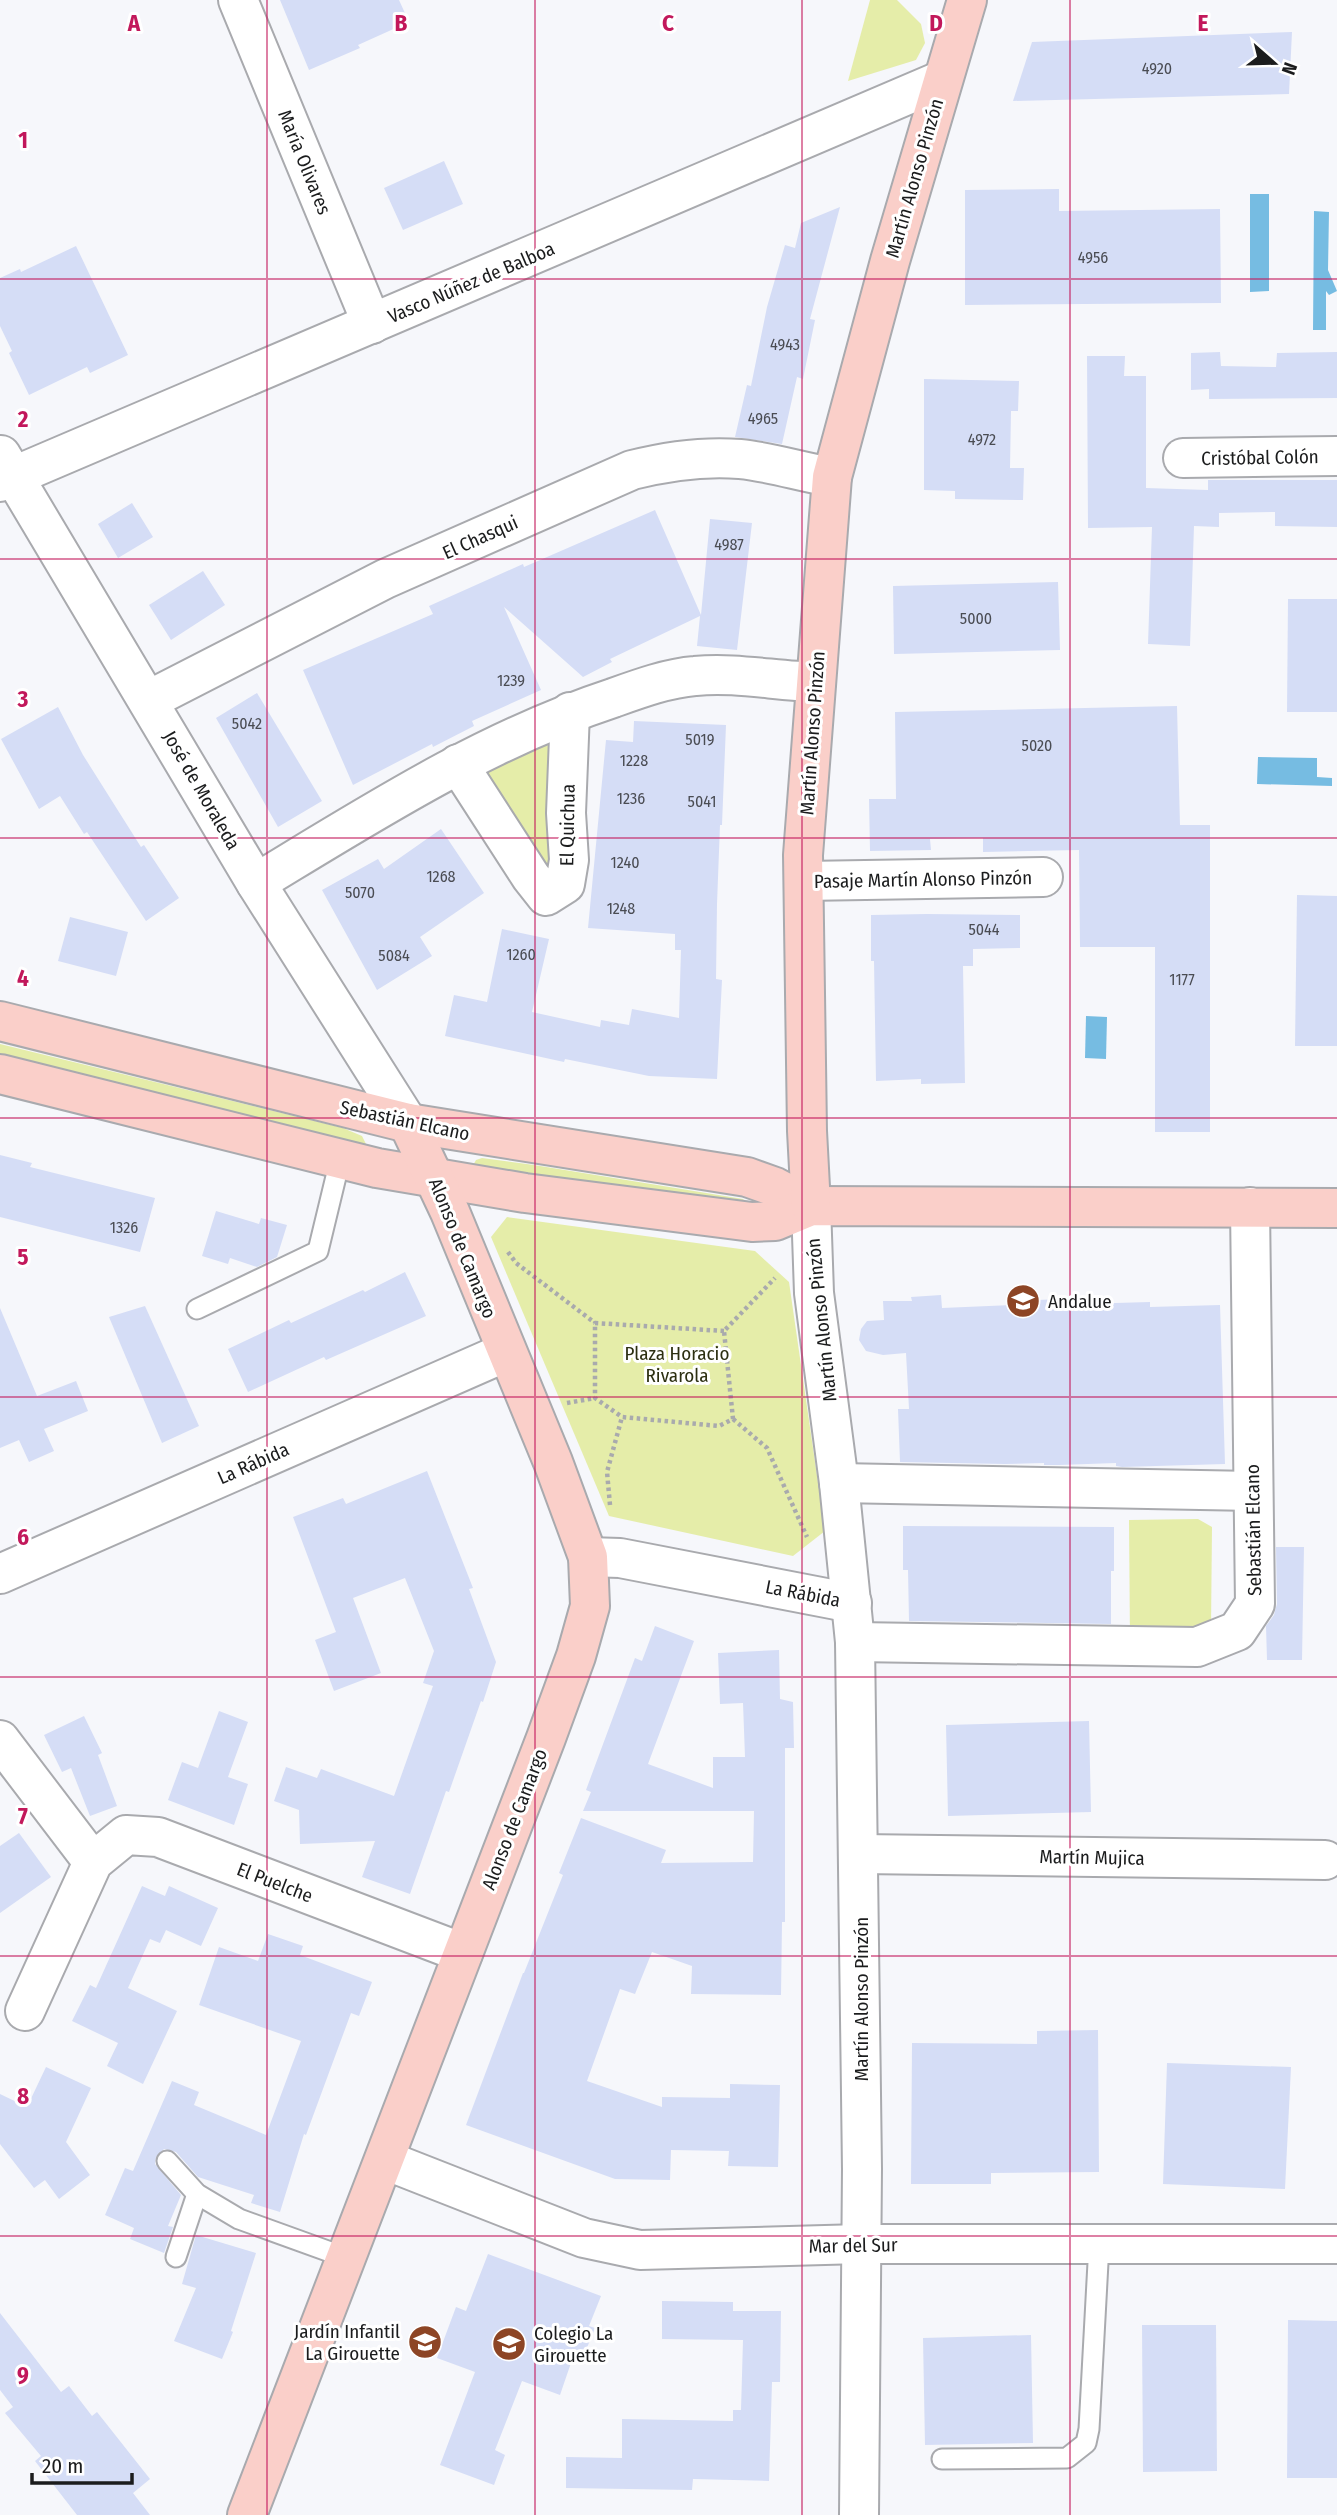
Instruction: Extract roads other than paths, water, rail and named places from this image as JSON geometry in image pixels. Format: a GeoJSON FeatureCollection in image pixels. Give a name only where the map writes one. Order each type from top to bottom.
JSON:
{"type":"FeatureCollection","features":[{"type":"Feature","properties":{"kind":"street","name":"María Olivares"},"geometry":{"type":"LineString","coordinates":[[238,0],[372,324]]}},
{"type":"Feature","properties":{"kind":"street","name":"Martín Alonso Pinzón"},"geometry":{"type":"LineString","coordinates":[[859,2515],[860,1854],[855,1642],[839,1483],[814,1293],[807,1141],[803,855],[832,477],[942,80],[959,6]]}},
{"type":"Feature","properties":{"kind":"street","name":"Vasco Núñez de Balboa"},"geometry":{"type":"LineString","coordinates":[[5,470],[372,324],[942,80]]}},
{"type":"Feature","properties":{"kind":"street","name":"Cristóbal Colón"},"geometry":{"type":"LineString","coordinates":[[1183,457],[1337,456]]}},
{"type":"Feature","properties":{"kind":"street","name":"El Chasqui"},"geometry":{"type":"LineString","coordinates":[[149,700],[385,579],[632,470],[658,463],[710,458],[770,464],[832,477]]}},
{"type":"Feature","properties":{"kind":"street","name":"José de Moraleda"},"geometry":{"type":"LineString","coordinates":[[5,470],[149,700],[257,883],[408,1124]]}},
{"type":"Feature","properties":{"kind":"street"},"geometry":{"type":"LineString","coordinates":[[257,883],[458,764],[570,712],[692,676],[740,674],[782,681],[816,682]]}},
{"type":"Feature","properties":{"kind":"street","name":"El Quichua"},"geometry":{"type":"LineString","coordinates":[[458,764],[546,896],[565,884],[569,860],[566,813],[570,712]]}},
{"type":"Feature","properties":{"kind":"street","name":"Pasaje Martín Alonso Pinzón"},"geometry":{"type":"LineString","coordinates":[[804,881],[1043,877]]}},
{"type":"Feature","properties":{"kind":"street","name":"Sebastián Elcano"},"geometry":{"type":"LineString","coordinates":[[0,1021],[408,1124],[747,1177],[775,1187],[811,1206]]}},
{"type":"Feature","properties":{"kind":"street","name":"Sebastián Elcano"},"geometry":{"type":"LineString","coordinates":[[0,1074],[340,1160],[436,1179],[752,1222],[775,1221],[811,1206],[1337,1208]]}},
{"type":"Feature","properties":{"kind":"street","name":"Alonso de Camargo"},"geometry":{"type":"LineString","coordinates":[[247,2515],[576,1656],[590,1606],[589,1557],[536,1420],[436,1179],[408,1124]]}},
{"type":"Feature","properties":{"kind":"street","name":"Sebastián Elcano"},"geometry":{"type":"LineString","coordinates":[[855,1642],[1197,1647],[1237,1630],[1255,1604],[1250,1207]]}},
{"type":"Feature","properties":{"kind":"street","name":"La Rábida"},"geometry":{"type":"LineString","coordinates":[[0,1574],[506,1352]]}},
{"type":"Feature","properties":{"kind":"street"},"geometry":{"type":"LineString","coordinates":[[839,1483],[1252,1491]]}},
{"type":"Feature","properties":{"kind":"street","name":"La Rábida"},"geometry":{"type":"LineString","coordinates":[[589,1557],[620,1558],[852,1603]]}},
{"type":"Feature","properties":{"kind":"street"},"geometry":{"type":"LineString","coordinates":[[0,1740],[93,1862]]}},
{"type":"Feature","properties":{"kind":"street","name":"El Puelche"},"geometry":{"type":"LineString","coordinates":[[25,2011],[93,1862],[126,1835],[159,1837],[463,1953]]}},
{"type":"Feature","properties":{"kind":"street","name":"Martín Mujica"},"geometry":{"type":"LineString","coordinates":[[860,1854],[1325,1860]]}},
{"type":"Feature","properties":{"kind":"street","name":"Mar del Sur"},"geometry":{"type":"LineString","coordinates":[[385,2160],[584,2238],[640,2250],[861,2244],[1337,2244]]}},
{"type":"Feature","properties":{"kind":"lane"},"geometry":{"type":"LineString","coordinates":[[197,1309],[318,1251],[340,1160]]}},
{"type":"Feature","properties":{"kind":"lane"},"geometry":{"type":"LineString","coordinates":[[167,2161],[197,2194],[239,2219],[347,2258]]}},
{"type":"Feature","properties":{"kind":"lane"},"geometry":{"type":"LineString","coordinates":[[176,2257],[197,2194]]}},
{"type":"Feature","properties":{"kind":"lane"},"geometry":{"type":"LineString","coordinates":[[942,2459],[1067,2458],[1086,2443],[1099,2244]]}},
{"type":"Feature","properties":{"kind":"water"},"geometry":{"type":"Polygon","coordinates":[[[1250,194],[1269,194],[1269,291],[1250,292],[1250,194]]]}},
{"type":"Feature","properties":{"kind":"water"},"geometry":{"type":"Polygon","coordinates":[[[1314,211],[1329,212],[1328,270],[1337,291],[1329,295],[1326,291],[1326,330],[1313,330],[1314,211]]]}},
{"type":"Feature","properties":{"kind":"water"},"geometry":{"type":"Polygon","coordinates":[[[1258,757],[1317,758],[1317,777],[1332,778],[1332,786],[1257,784],[1258,757]]]}},
{"type":"Feature","properties":{"kind":"water"},"geometry":{"type":"Polygon","coordinates":[[[1086,1016],[1107,1017],[1106,1059],[1085,1058],[1086,1016]]]}},
{"type":"Feature","properties":{"kind":"place","name":"Andalue"},"geometry":{"type":"Point","coordinates":[1023,1301]}},
{"type":"Feature","properties":{"kind":"place","name":"Jardín Infantil La Girouette"},"geometry":{"type":"Point","coordinates":[425,2342]}},
{"type":"Feature","properties":{"kind":"place","name":"Colegio La Girouette"},"geometry":{"type":"Point","coordinates":[509,2344]}},
{"type":"Feature","properties":{"kind":"park label","name":"Plaza Horacio Rivarola"},"geometry":{"type":"Point","coordinates":[677,1364]}}]}
